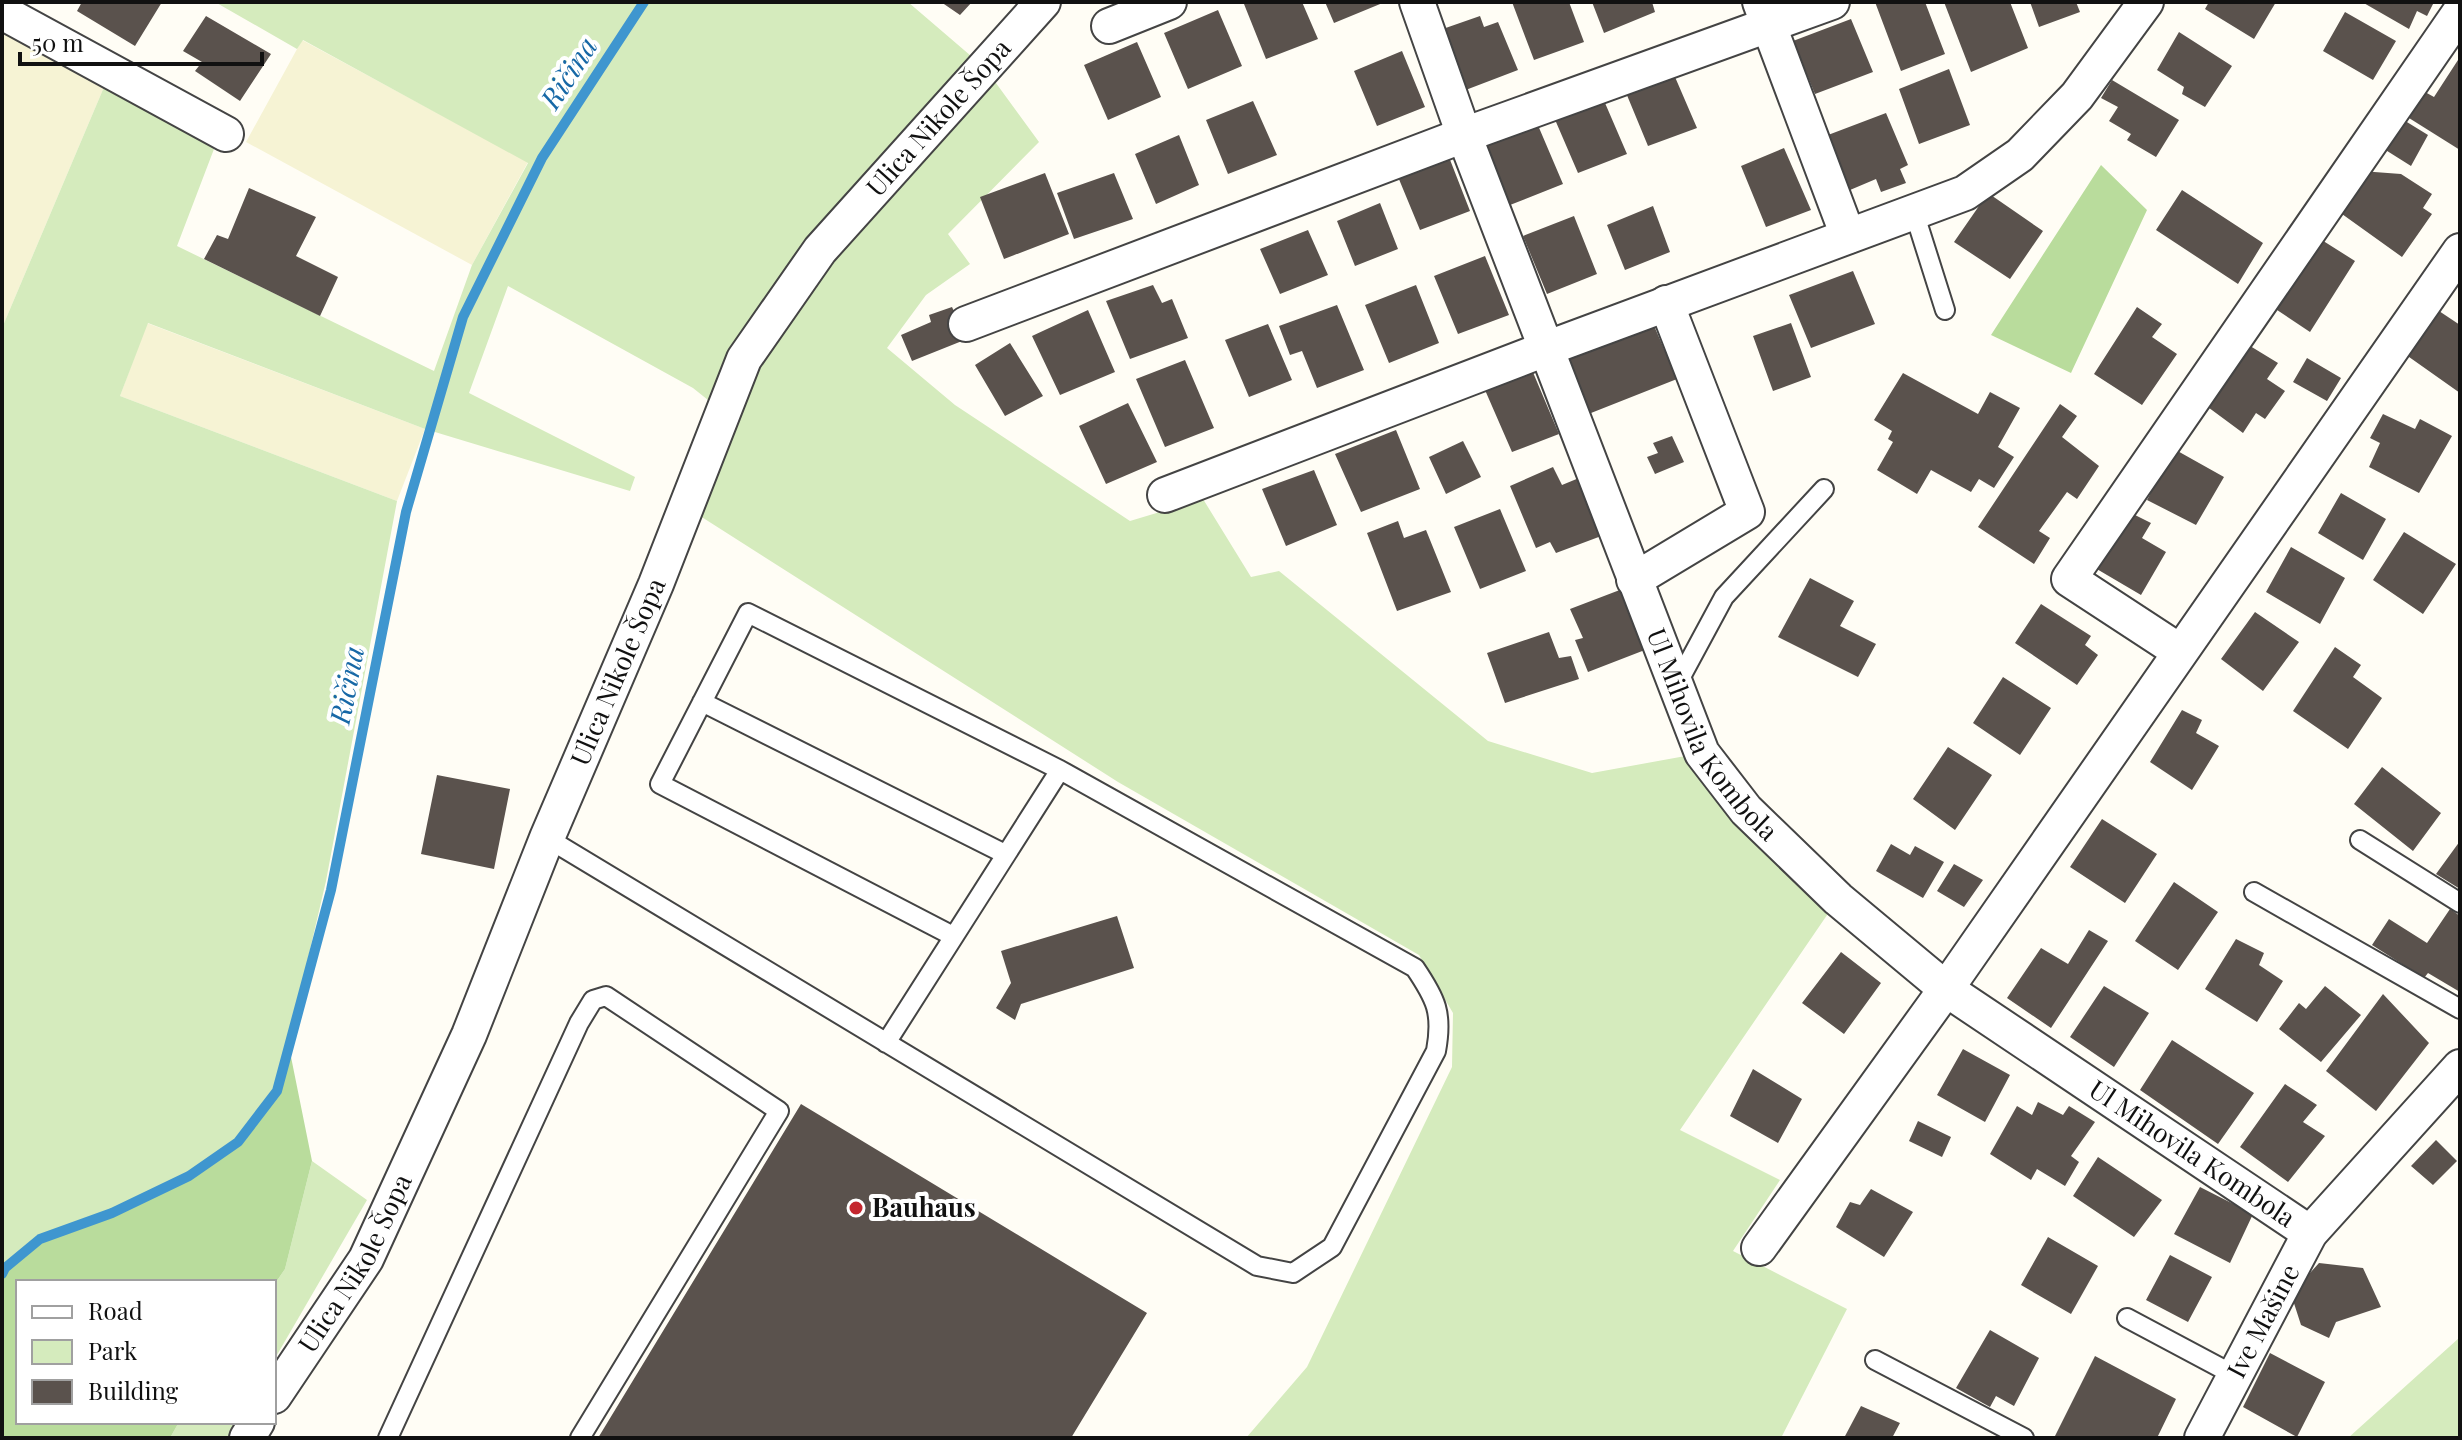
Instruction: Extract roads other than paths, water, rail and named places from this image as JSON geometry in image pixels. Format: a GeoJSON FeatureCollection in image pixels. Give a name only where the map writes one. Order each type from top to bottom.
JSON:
{"type":"FeatureCollection","features":[{"type":"Feature","properties":{"kind":"street","name":"Ulica Nikole Šopa"},"geometry":{"type":"LineString","coordinates":[[276,1393],[366,1259],[469,1035],[547,838],[656,584],[744,359],[820,250],[1043,2]]}},
{"type":"Feature","properties":{"kind":"street"},"geometry":{"type":"LineString","coordinates":[[1109,26],[1169,2]]}},
{"type":"Feature","properties":{"kind":"street","name":"Ul Mihovila Kombola"},"geometry":{"type":"LineString","coordinates":[[1417,2],[1464,135],[1702,753],[1746,810],[1838,899],[1946,989],[2310,1233]]}},
{"type":"Feature","properties":{"kind":"street"},"geometry":{"type":"LineString","coordinates":[[966,324],[1464,135],[1765,13],[1832,2]]}},
{"type":"Feature","properties":{"kind":"street"},"geometry":{"type":"LineString","coordinates":[[1165,495],[1666,303],[1965,193],[2020,155],[2077,96],[2146,2]]}},
{"type":"Feature","properties":{"kind":"street"},"geometry":{"type":"LineString","coordinates":[[2,12],[226,134]]}},
{"type":"Feature","properties":{"kind":"street"},"geometry":{"type":"LineString","coordinates":[[2179,651],[2069,579],[2460,12]]}},
{"type":"Feature","properties":{"kind":"street"},"geometry":{"type":"LineString","coordinates":[[1765,13],[1848,236]]}},
{"type":"Feature","properties":{"kind":"street"},"geometry":{"type":"LineString","coordinates":[[1759,1248],[1946,989],[2460,251]]}},
{"type":"Feature","properties":{"kind":"street"},"geometry":{"type":"LineString","coordinates":[[1634,580],[1747,512],[1666,303]]}},
{"type":"Feature","properties":{"kind":"street","name":"Ive Mašine"},"geometry":{"type":"LineString","coordinates":[[2202,1438],[2310,1233],[2460,1067]]}},
{"type":"Feature","properties":{"kind":"lane"},"geometry":{"type":"LineString","coordinates":[[1914,212],[1945,310]]}},
{"type":"Feature","properties":{"kind":"lane"},"geometry":{"type":"LineString","coordinates":[[1676,686],[1724,597],[1824,489]]}},
{"type":"Feature","properties":{"kind":"lane"},"geometry":{"type":"LineString","coordinates":[[547,838],[1257,1266],[1293,1273],[1332,1247],[1436,1051],[1440,1027],[1435,998],[1415,968],[1060,770],[748,613],[660,784],[953,936]]}},
{"type":"Feature","properties":{"kind":"lane"},"geometry":{"type":"LineString","coordinates":[[702,702],[1005,854]]}},
{"type":"Feature","properties":{"kind":"lane"},"geometry":{"type":"LineString","coordinates":[[886,1043],[1060,770]]}},
{"type":"Feature","properties":{"kind":"lane"},"geometry":{"type":"LineString","coordinates":[[2360,840],[2460,903]]}},
{"type":"Feature","properties":{"kind":"lane"},"geometry":{"type":"LineString","coordinates":[[2254,892],[2460,1009]]}},
{"type":"Feature","properties":{"kind":"lane"},"geometry":{"type":"LineString","coordinates":[[388,1438],[579,1023],[593,1000],[606,996],[779,1111],[580,1438]]}},
{"type":"Feature","properties":{"kind":"lane"},"geometry":{"type":"LineString","coordinates":[[2127,1318],[2234,1375]]}},
{"type":"Feature","properties":{"kind":"lane"},"geometry":{"type":"LineString","coordinates":[[1875,1360],[2024,1438]]}},
{"type":"Feature","properties":{"kind":"waterway","name":"Ričina"},"geometry":{"type":"LineString","coordinates":[[2,1274],[40,1239],[112,1213],[189,1176],[238,1142],[277,1091],[331,890],[406,512],[463,317],[542,158],[644,2]]}},
{"type":"Feature","properties":{"kind":"place","name":"Bauhaus"},"geometry":{"type":"Point","coordinates":[856,1208]}}]}
